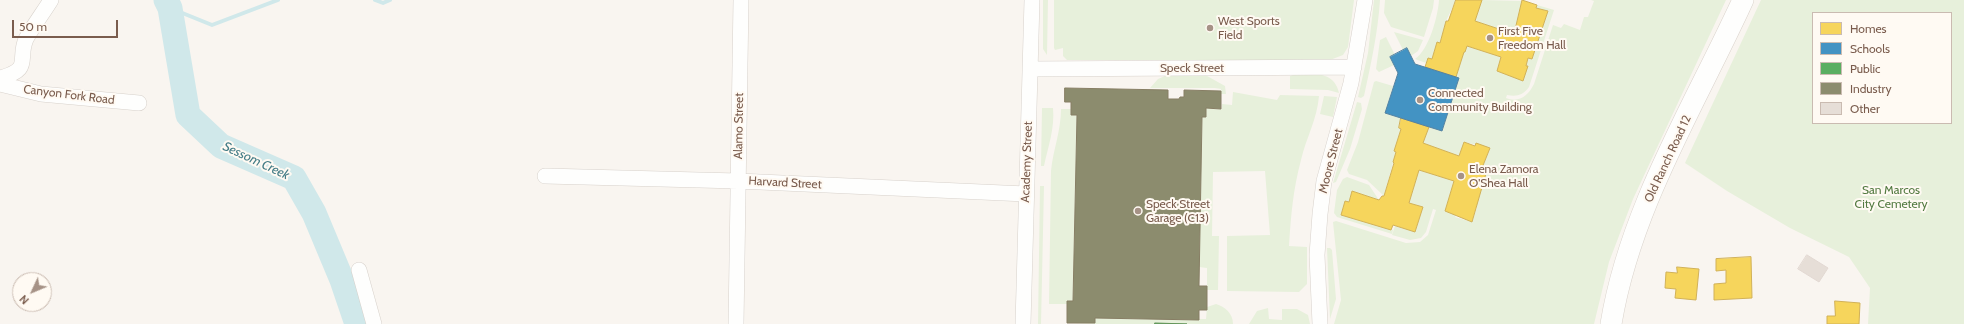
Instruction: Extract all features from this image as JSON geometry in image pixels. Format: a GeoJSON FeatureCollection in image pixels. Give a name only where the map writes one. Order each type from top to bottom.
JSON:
{"type":"FeatureCollection","features":[{"type":"Feature","properties":{"kind":"main road","name":"Old Ranch Road 12"},"geometry":{"type":"LineString","coordinates":[[1610,324],[1624,268],[1645,207],[1666,159],[1743,0]]}},
{"type":"Feature","properties":{"kind":"street"},"geometry":{"type":"LineString","coordinates":[[0,78],[13,74],[23,64],[26,41],[51,0]]}},
{"type":"Feature","properties":{"kind":"street","name":"Alamo Street"},"geometry":{"type":"LineString","coordinates":[[736,324],[741,0]]}},
{"type":"Feature","properties":{"kind":"street","name":"Academy Street"},"geometry":{"type":"LineString","coordinates":[[1023,324],[1032,0]]}},
{"type":"Feature","properties":{"kind":"street","name":"Moore Street"},"geometry":{"type":"LineString","coordinates":[[1320,324],[1317,255],[1324,181],[1348,97],[1365,0]]}},
{"type":"Feature","properties":{"kind":"street","name":"Speck Street"},"geometry":{"type":"LineString","coordinates":[[1030,69],[1354,67]]}},
{"type":"Feature","properties":{"kind":"street","name":"Canyon Fork Road"},"geometry":{"type":"LineString","coordinates":[[0,84],[41,94],[139,103]]}},
{"type":"Feature","properties":{"kind":"street","name":"Harvard Street"},"geometry":{"type":"LineString","coordinates":[[545,176],[738,181],[1026,194]]}},
{"type":"Feature","properties":{"kind":"street"},"geometry":{"type":"LineString","coordinates":[[359,270],[374,324]]}},
{"type":"Feature","properties":{"kind":"green space"},"geometry":{"type":"Polygon","coordinates":[[[1043,0],[1048,0],[1047,55],[1043,49],[1043,0]]]}},
{"type":"Feature","properties":{"kind":"green space","name":"West Sports Field"},"geometry":{"type":"Polygon","coordinates":[[[1054,0],[1354,0],[1348,47],[1343,55],[1330,60],[1067,60],[1063,56],[1063,48],[1055,50],[1054,48],[1054,0]]]}},
{"type":"Feature","properties":{"kind":"green space"},"geometry":{"type":"Polygon","coordinates":[[[1374,0],[1380,0],[1378,24],[1364,96],[1361,98],[1358,97],[1368,53],[1374,0]]]}},
{"type":"Feature","properties":{"kind":"green space"},"geometry":{"type":"Polygon","coordinates":[[[1385,0],[1434,0],[1424,37],[1391,27],[1384,13],[1385,0]]]}},
{"type":"Feature","properties":{"kind":"green space"},"geometry":{"type":"Polygon","coordinates":[[[1439,0],[1456,0],[1446,21],[1440,43],[1437,42],[1432,59],[1428,58],[1426,63],[1415,59],[1425,48],[1432,32],[1437,15],[1439,0]]]}},
{"type":"Feature","properties":{"kind":"green space"},"geometry":{"type":"Polygon","coordinates":[[[1482,0],[1522,1],[1514,34],[1475,21],[1482,0]]]}},
{"type":"Feature","properties":{"kind":"green space"},"geometry":{"type":"Polygon","coordinates":[[[1591,0],[1726,0],[1633,199],[1609,262],[1594,324],[1334,324],[1341,300],[1333,222],[1336,221],[1406,243],[1420,242],[1428,235],[1436,210],[1433,209],[1426,232],[1421,238],[1410,240],[1392,235],[1395,226],[1415,232],[1423,207],[1409,203],[1419,170],[1454,181],[1445,211],[1456,215],[1455,217],[1472,222],[1477,207],[1475,206],[1482,168],[1490,148],[1464,142],[1459,156],[1423,143],[1429,127],[1442,131],[1459,78],[1456,77],[1467,46],[1501,57],[1497,71],[1523,81],[1528,58],[1532,59],[1548,11],[1536,8],[1537,5],[1554,10],[1529,87],[1522,94],[1514,96],[1507,95],[1506,98],[1515,100],[1519,99],[1529,92],[1534,84],[1553,25],[1561,28],[1564,24],[1580,30],[1584,17],[1588,17],[1594,1],[1591,0]]]}},
{"type":"Feature","properties":{"kind":"green space","name":"San Marcos City Cemetery"},"geometry":{"type":"Polygon","coordinates":[[[1761,0],[1964,0],[1964,324],[1868,324],[1870,288],[1849,257],[1790,228],[1727,191],[1685,163],[1761,0]]]}},
{"type":"Feature","properties":{"kind":"green space"},"geometry":{"type":"Polygon","coordinates":[[[1394,32],[1423,40],[1418,51],[1411,56],[1403,50],[1394,32]]]}},
{"type":"Feature","properties":{"kind":"green space"},"geometry":{"type":"Polygon","coordinates":[[[1386,37],[1395,55],[1390,57],[1394,65],[1379,72],[1376,69],[1380,40],[1386,37]]]}},
{"type":"Feature","properties":{"kind":"green space"},"geometry":{"type":"Polygon","coordinates":[[[1174,72],[1200,72],[1225,86],[1226,94],[1221,94],[1221,89],[1215,88],[1150,88],[1158,79],[1174,72]]]}},
{"type":"Feature","properties":{"kind":"green space"},"geometry":{"type":"Polygon","coordinates":[[[1296,74],[1316,74],[1328,77],[1333,81],[1339,93],[1328,90],[1290,89],[1290,76],[1296,74]]]}},
{"type":"Feature","properties":{"kind":"green space"},"geometry":{"type":"Polygon","coordinates":[[[1376,81],[1393,86],[1385,113],[1401,118],[1399,128],[1401,129],[1394,151],[1396,152],[1384,196],[1367,180],[1349,174],[1347,170],[1358,142],[1374,82],[1376,81]]]}},
{"type":"Feature","properties":{"kind":"green space"},"geometry":{"type":"Polygon","coordinates":[[[1233,92],[1277,100],[1280,95],[1319,96],[1314,121],[1303,152],[1294,192],[1289,246],[1307,247],[1307,284],[1299,292],[1227,291],[1227,236],[1270,235],[1265,171],[1213,172],[1212,236],[1219,236],[1218,290],[1207,290],[1207,268],[1199,267],[1202,117],[1206,117],[1206,108],[1222,109],[1222,104],[1232,105],[1233,92]]]}},
{"type":"Feature","properties":{"kind":"green space"},"geometry":{"type":"Polygon","coordinates":[[[1324,96],[1337,97],[1333,117],[1320,114],[1324,96]]]}},
{"type":"Feature","properties":{"kind":"green space"},"geometry":{"type":"Polygon","coordinates":[[[1357,102],[1361,103],[1362,109],[1350,149],[1336,182],[1333,183],[1357,102]]]}},
{"type":"Feature","properties":{"kind":"green space"},"geometry":{"type":"Polygon","coordinates":[[[1042,108],[1053,108],[1051,137],[1044,166],[1041,166],[1042,108]]]}},
{"type":"Feature","properties":{"kind":"green space"},"geometry":{"type":"Polygon","coordinates":[[[1061,109],[1071,109],[1071,115],[1077,115],[1073,301],[1068,301],[1067,304],[1049,304],[1051,171],[1060,125],[1061,109]]]}},
{"type":"Feature","properties":{"kind":"green space"},"geometry":{"type":"Polygon","coordinates":[[[1347,177],[1369,185],[1379,200],[1352,191],[1349,202],[1345,201],[1341,215],[1393,230],[1392,234],[1337,217],[1334,213],[1337,190],[1343,179],[1347,177]]]}},
{"type":"Feature","properties":{"kind":"green space"},"geometry":{"type":"Polygon","coordinates":[[[1040,186],[1044,186],[1041,324],[1038,324],[1040,186]]]}},
{"type":"Feature","properties":{"kind":"green space"},"geometry":{"type":"Polygon","coordinates":[[[1327,248],[1332,250],[1336,299],[1330,319],[1327,248]]]}},
{"type":"Feature","properties":{"kind":"green space"},"geometry":{"type":"Polygon","coordinates":[[[1216,304],[1228,311],[1232,317],[1233,324],[1073,324],[1095,323],[1095,318],[1206,319],[1207,307],[1216,304]]]}},
{"type":"Feature","properties":{"kind":"green space"},"geometry":{"type":"Polygon","coordinates":[[[1268,308],[1269,319],[1282,320],[1282,309],[1297,309],[1308,315],[1310,324],[1249,324],[1257,311],[1268,308]]]}},
{"type":"Feature","properties":{"kind":"building: Homes","name":"First Five Freedom Hall"},"geometry":{"type":"Polygon","coordinates":[[[1456,0],[1482,0],[1475,21],[1514,34],[1522,0],[1537,5],[1536,8],[1548,11],[1532,59],[1528,58],[1526,66],[1528,66],[1523,81],[1497,71],[1501,57],[1467,46],[1456,77],[1425,67],[1428,58],[1432,59],[1437,42],[1440,43],[1446,21],[1448,21],[1456,0]]]}},
{"type":"Feature","properties":{"kind":"building: Homes","name":"Elena Zamora O'Shea Hall"},"geometry":{"type":"Polygon","coordinates":[[[1401,118],[1429,127],[1423,143],[1459,156],[1464,142],[1475,146],[1476,143],[1490,148],[1482,168],[1487,170],[1472,222],[1445,211],[1454,181],[1419,170],[1409,203],[1423,207],[1415,232],[1393,225],[1391,230],[1341,215],[1345,201],[1349,202],[1352,191],[1379,200],[1382,196],[1384,196],[1394,163],[1396,152],[1394,151],[1401,129],[1399,128],[1401,118]]]}},
{"type":"Feature","properties":{"kind":"building: Homes"},"geometry":{"type":"Polygon","coordinates":[[[1751,257],[1752,298],[1714,300],[1714,284],[1726,283],[1726,270],[1716,271],[1716,259],[1751,257]]]}},
{"type":"Feature","properties":{"kind":"building: Homes"},"geometry":{"type":"Polygon","coordinates":[[[1677,267],[1699,269],[1696,300],[1675,298],[1676,289],[1665,288],[1666,272],[1677,273],[1677,267]]]}},
{"type":"Feature","properties":{"kind":"building: Homes"},"geometry":{"type":"Polygon","coordinates":[[[1835,301],[1860,303],[1859,324],[1827,324],[1827,316],[1835,316],[1835,301]]]}},
{"type":"Feature","properties":{"kind":"building: Schools","name":"Connected Community Building"},"geometry":{"type":"Polygon","coordinates":[[[1407,48],[1415,64],[1459,78],[1442,131],[1385,113],[1398,73],[1390,57],[1407,48]]]}},
{"type":"Feature","properties":{"kind":"building: Public"},"geometry":{"type":"Polygon","coordinates":[[[1155,323],[1187,324],[1155,324],[1155,323]]]}},
{"type":"Feature","properties":{"kind":"building: Industry","name":"Speck Street Garage (C13)"},"geometry":{"type":"Polygon","coordinates":[[[1065,88],[1168,90],[1168,99],[1179,99],[1180,97],[1184,97],[1184,90],[1221,91],[1221,109],[1206,108],[1206,117],[1202,117],[1199,286],[1207,286],[1207,310],[1199,310],[1199,320],[1095,318],[1095,323],[1067,323],[1067,301],[1073,301],[1077,115],[1071,115],[1071,102],[1065,102],[1065,88]]]}},
{"type":"Feature","properties":{"kind":"building: Other"},"geometry":{"type":"Polygon","coordinates":[[[1807,255],[1828,268],[1819,282],[1798,269],[1807,255]]]}},
{"type":"Feature","properties":{"kind":"waterway","name":"Sessom Creek"},"geometry":{"type":"LineString","coordinates":[[166,0],[170,8],[188,115],[221,146],[294,178],[314,213],[342,280],[357,324]]}},
{"type":"Feature","properties":{"kind":"waterway"},"geometry":{"type":"LineString","coordinates":[[170,8],[212,25],[278,0]]}},
{"type":"Feature","properties":{"kind":"waterway"},"geometry":{"type":"LineString","coordinates":[[375,0],[383,3],[390,0]]}},
{"type":"Feature","properties":{"kind":"place","name":"West Sports Field"},"geometry":{"type":"Point","coordinates":[1210,28]}},
{"type":"Feature","properties":{"kind":"place","name":"First Five Freedom Hall"},"geometry":{"type":"Point","coordinates":[1490,38]}},
{"type":"Feature","properties":{"kind":"place","name":"Connected Community Building"},"geometry":{"type":"Point","coordinates":[1420,100]}},
{"type":"Feature","properties":{"kind":"place","name":"Elena Zamora O'Shea Hall"},"geometry":{"type":"Point","coordinates":[1461,176]}},
{"type":"Feature","properties":{"kind":"place","name":"Speck Street Garage (C13)"},"geometry":{"type":"Point","coordinates":[1138,211]}}]}
